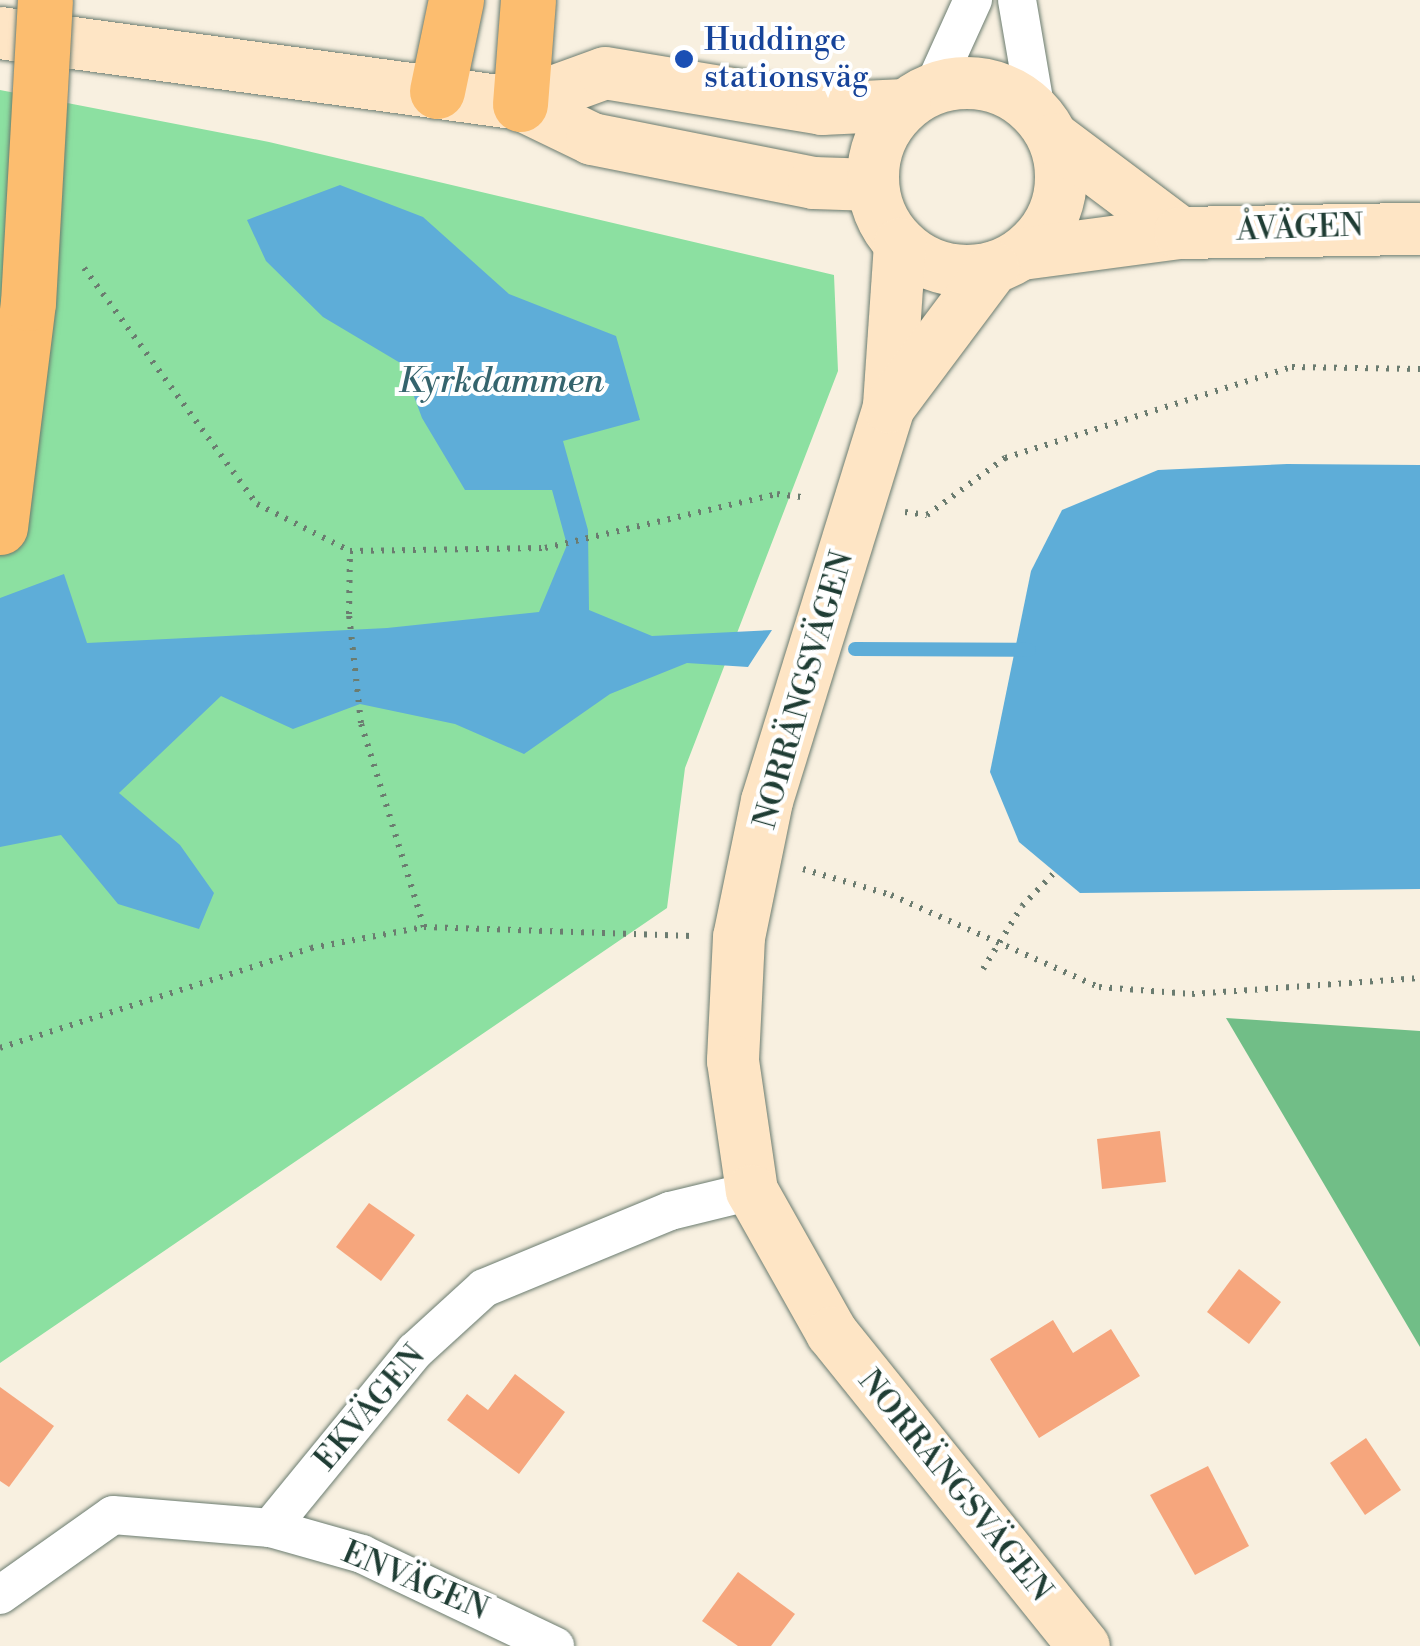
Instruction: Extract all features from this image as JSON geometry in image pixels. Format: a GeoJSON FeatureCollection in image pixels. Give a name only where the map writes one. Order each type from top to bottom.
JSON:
{"type":"FeatureCollection","features":[{"type":"Feature","properties":{"kind":"main road"},"geometry":{"type":"LineString","coordinates":[[0,527],[28,303],[44,0]]}},
{"type":"Feature","properties":{"kind":"main road"},"geometry":{"type":"LineString","coordinates":[[437,92],[456,0]]}},
{"type":"Feature","properties":{"kind":"main road"},"geometry":{"type":"LineString","coordinates":[[520,104],[528,0]]}},
{"type":"Feature","properties":{"kind":"street"},"geometry":{"type":"LineString","coordinates":[[973,0],[919,97],[884,131],[873,185],[881,217],[900,244],[927,263],[960,272],[1008,261],[1058,204],[1062,171],[1045,125],[1017,0]]}},
{"type":"Feature","properties":{"kind":"street"},"geometry":{"type":"LineString","coordinates":[[0,33],[520,104],[592,139],[814,184],[873,185]]}},
{"type":"Feature","properties":{"kind":"street"},"geometry":{"type":"LineString","coordinates":[[520,104],[606,73],[822,109],[919,97],[965,82],[998,86],[1180,232]]}},
{"type":"Feature","properties":{"kind":"street","name":"ÅVÄGEN"},"geometry":{"type":"LineString","coordinates":[[1008,261],[1180,232],[1420,229]]}},
{"type":"Feature","properties":{"kind":"street","name":"NORRÄNGSVÄGEN"},"geometry":{"type":"LineString","coordinates":[[900,244],[889,407],[766,801],[739,937],[733,1061],[752,1191],[832,1333],[1084,1646]]}},
{"type":"Feature","properties":{"kind":"street","name":"NORRÄNGSVÄGEN"},"geometry":{"type":"LineString","coordinates":[[889,407],[1008,261]]}},
{"type":"Feature","properties":{"kind":"street","name":"EKVÄGEN"},"geometry":{"type":"LineString","coordinates":[[270,1528],[415,1351],[484,1288],[670,1211],[752,1191]]}},
{"type":"Feature","properties":{"kind":"street"},"geometry":{"type":"LineString","coordinates":[[0,1596],[113,1515],[270,1528]]}},
{"type":"Feature","properties":{"kind":"street","name":"ENVÄGEN"},"geometry":{"type":"LineString","coordinates":[[270,1528],[378,1561],[555,1646]]}},
{"type":"Feature","properties":{"kind":"path"},"geometry":{"type":"LineString","coordinates":[[82,264],[256,504],[350,550],[544,548],[604,539],[777,494],[927,515],[1005,458],[1292,366],[1420,369]]}},
{"type":"Feature","properties":{"kind":"path"},"geometry":{"type":"LineString","coordinates":[[350,550],[349,614],[361,723],[424,927]]}},
{"type":"Feature","properties":{"kind":"path"},"geometry":{"type":"LineString","coordinates":[[757,861],[891,895],[1099,988],[1192,994],[1420,978]]}},
{"type":"Feature","properties":{"kind":"path"},"geometry":{"type":"LineString","coordinates":[[983,970],[998,942],[1055,872]]}},
{"type":"Feature","properties":{"kind":"path"},"geometry":{"type":"LineString","coordinates":[[0,1048],[312,948],[424,927],[739,937]]}},
{"type":"Feature","properties":{"kind":"green space"},"geometry":{"type":"Polygon","coordinates":[[[0,90],[269,142],[834,275],[838,371],[685,768],[667,908],[0,1363],[0,90]]]}},
{"type":"Feature","properties":{"kind":"green space"},"geometry":{"type":"Polygon","coordinates":[[[1226,1018],[1420,1031],[1420,1347],[1226,1018]]]}},
{"type":"Feature","properties":{"kind":"water","name":"Kyrkdammen"},"geometry":{"type":"Polygon","coordinates":[[[340,185],[423,217],[509,294],[616,336],[640,420],[563,441],[588,530],[589,610],[652,636],[772,630],[748,667],[687,663],[610,694],[524,754],[455,724],[360,704],[293,729],[221,696],[119,793],[180,845],[214,893],[199,929],[118,904],[61,835],[0,847],[0,598],[64,574],[87,643],[387,628],[539,612],[567,545],[552,490],[465,490],[422,418],[402,364],[323,317],[266,261],[247,220],[340,185]]]}},
{"type":"Feature","properties":{"kind":"water"},"geometry":{"type":"Polygon","coordinates":[[[1287,464],[1420,465],[1420,889],[1080,893],[1019,842],[990,772],[1031,571],[1062,510],[1158,470],[1287,464]]]}},
{"type":"Feature","properties":{"kind":"building"},"geometry":{"type":"Polygon","coordinates":[[[1160,1131],[1166,1182],[1102,1189],[1097,1139],[1160,1131]]]}},
{"type":"Feature","properties":{"kind":"building"},"geometry":{"type":"Polygon","coordinates":[[[369,1203],[415,1235],[381,1281],[336,1247],[369,1203]]]}},
{"type":"Feature","properties":{"kind":"building"},"geometry":{"type":"Polygon","coordinates":[[[1239,1269],[1281,1302],[1249,1344],[1207,1312],[1239,1269]]]}},
{"type":"Feature","properties":{"kind":"building"},"geometry":{"type":"Polygon","coordinates":[[[1053,1320],[1073,1353],[1111,1329],[1140,1376],[1039,1438],[990,1359],[1053,1320]]]}},
{"type":"Feature","properties":{"kind":"building"},"geometry":{"type":"Polygon","coordinates":[[[515,1374],[565,1412],[519,1474],[447,1420],[467,1394],[488,1410],[515,1374]]]}},
{"type":"Feature","properties":{"kind":"building"},"geometry":{"type":"Polygon","coordinates":[[[0,1387],[54,1426],[9,1487],[0,1481],[0,1387]]]}},
{"type":"Feature","properties":{"kind":"building"},"geometry":{"type":"Polygon","coordinates":[[[1366,1438],[1401,1490],[1365,1515],[1330,1463],[1366,1438]]]}},
{"type":"Feature","properties":{"kind":"building"},"geometry":{"type":"Polygon","coordinates":[[[1208,1466],[1249,1546],[1195,1575],[1150,1495],[1208,1466]]]}},
{"type":"Feature","properties":{"kind":"building"},"geometry":{"type":"Polygon","coordinates":[[[738,1572],[795,1614],[771,1646],[738,1646],[702,1621],[738,1572]]]}},
{"type":"Feature","properties":{"kind":"waterway"},"geometry":{"type":"LineString","coordinates":[[855,649],[1029,650]]}},
{"type":"Feature","properties":{"kind":"place","name":"Huddinge stationsväg"},"geometry":{"type":"Point","coordinates":[684,59]}}]}
